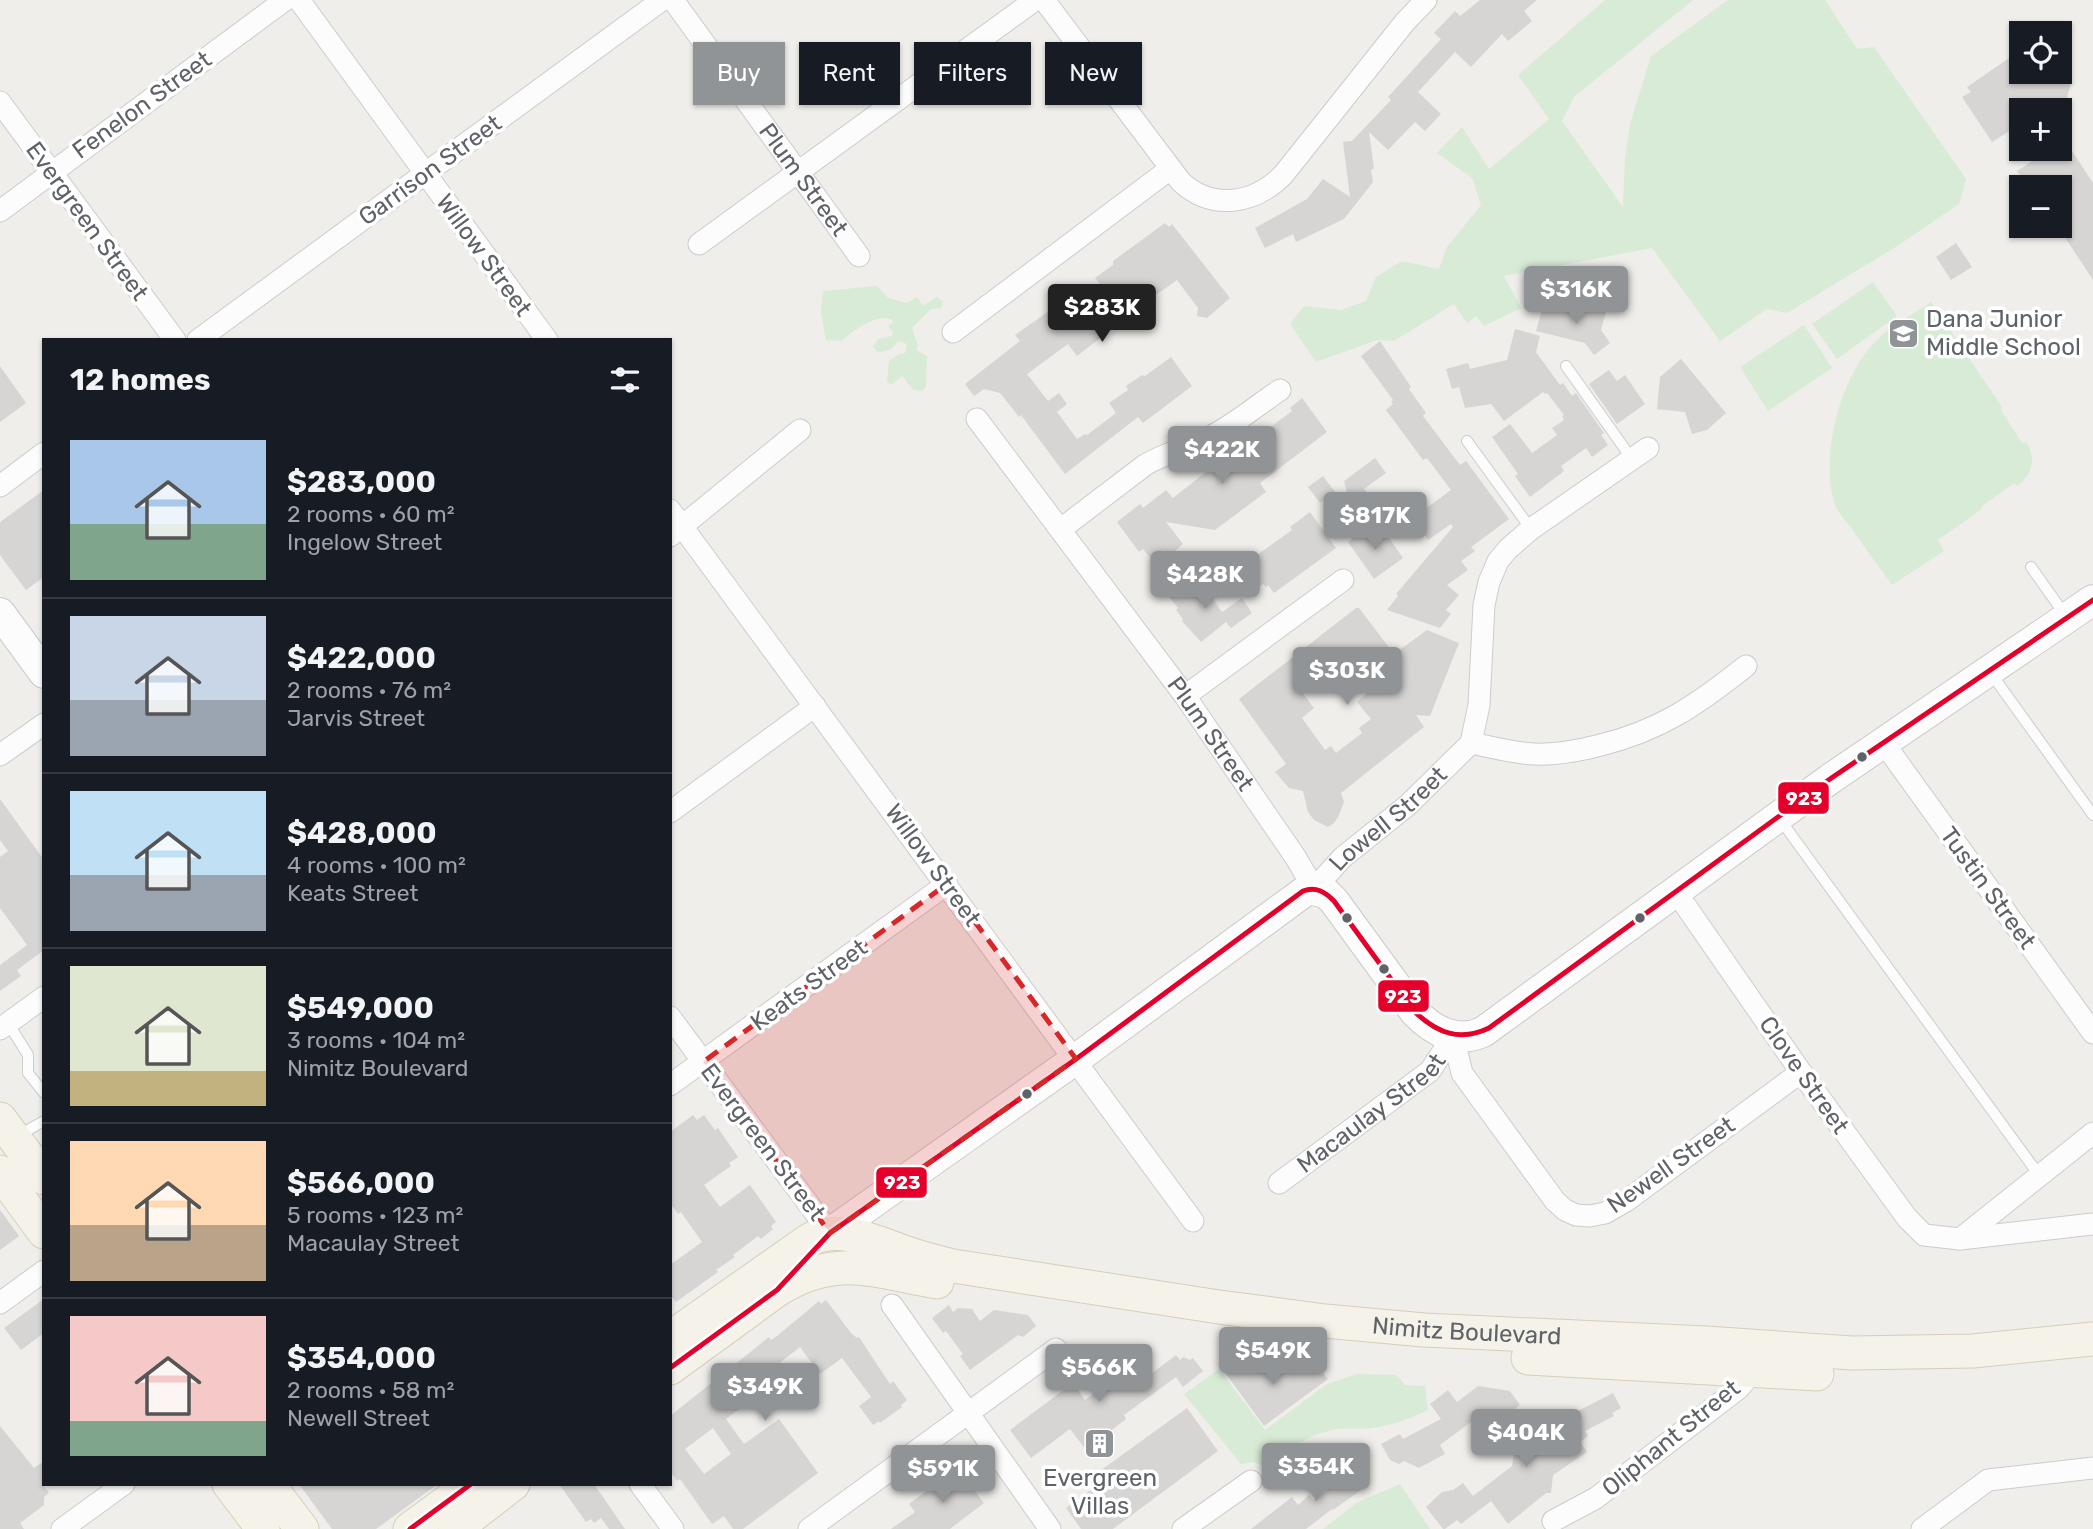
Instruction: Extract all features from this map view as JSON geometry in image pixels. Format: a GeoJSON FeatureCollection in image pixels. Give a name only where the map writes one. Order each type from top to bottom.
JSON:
{"type":"FeatureCollection","features":[{"type":"Feature","properties":{"kind":"main road"},"geometry":{"type":"LineString","coordinates":[[7,1128],[42,1174]]}},
{"type":"Feature","properties":{"kind":"main road"},"geometry":{"type":"LineString","coordinates":[[0,1172],[42,1229]]}},
{"type":"Feature","properties":{"kind":"main road"},"geometry":{"type":"LineString","coordinates":[[777,1290],[830,1234]]}},
{"type":"Feature","properties":{"kind":"main road","name":"Nimitz Boulevard"},"geometry":{"type":"LineString","coordinates":[[672,1337],[808,1241],[819,1235],[830,1234],[862,1237],[953,1266],[1312,1320],[1423,1330],[1852,1353],[1933,1353],[2093,1339]]}},
{"type":"Feature","properties":{"kind":"main road","name":"Nimitz Boulevard"},"geometry":{"type":"LineString","coordinates":[[672,1367],[791,1281],[837,1267],[863,1267],[1069,1305],[1286,1339],[1375,1349],[1750,1372],[1936,1375],[2093,1362]]}},
{"type":"Feature","properties":{"kind":"main road"},"geometry":{"type":"LineString","coordinates":[[231,1486],[263,1529]]}},
{"type":"Feature","properties":{"kind":"main road"},"geometry":{"type":"LineString","coordinates":[[270,1486],[302,1529]]}},
{"type":"Feature","properties":{"kind":"main road"},"geometry":{"type":"LineString","coordinates":[[410,1529],[464,1486]]}},
{"type":"Feature","properties":{"kind":"main road"},"geometry":{"type":"LineString","coordinates":[[455,1529],[510,1486]]}},
{"type":"Feature","properties":{"kind":"street","name":"Fenelon Street"},"geometry":{"type":"LineString","coordinates":[[0,211],[285,0]]}},
{"type":"Feature","properties":{"kind":"street","name":"Willow Street"},"geometry":{"type":"LineString","coordinates":[[299,0],[546,338]]}},
{"type":"Feature","properties":{"kind":"street","name":"Garrison Street"},"geometry":{"type":"LineString","coordinates":[[201,338],[662,0]]}},
{"type":"Feature","properties":{"kind":"street","name":"Plum Street"},"geometry":{"type":"LineString","coordinates":[[673,0],[859,256]]}},
{"type":"Feature","properties":{"kind":"street"},"geometry":{"type":"LineString","coordinates":[[699,244],[1035,0]]}},
{"type":"Feature","properties":{"kind":"street"},"geometry":{"type":"LineString","coordinates":[[1044,0],[1188,188],[1213,199],[1240,200],[1260,194],[1283,175],[1405,22],[1426,0]]}},
{"type":"Feature","properties":{"kind":"street","name":"Evergreen Street"},"geometry":{"type":"LineString","coordinates":[[0,102],[174,338]]}},
{"type":"Feature","properties":{"kind":"street"},"geometry":{"type":"LineString","coordinates":[[953,332],[1171,169]]}},
{"type":"Feature","properties":{"kind":"street"},"geometry":{"type":"LineString","coordinates":[[1061,529],[1160,456],[1222,431],[1280,390]]}},
{"type":"Feature","properties":{"kind":"street","name":"Plum Street"},"geometry":{"type":"LineString","coordinates":[[977,419],[1185,696],[1296,858],[1314,889],[1326,893],[1334,901],[1420,1016],[1435,1029],[1453,1036]]}},
{"type":"Feature","properties":{"kind":"street"},"geometry":{"type":"LineString","coordinates":[[674,524],[800,430]]}},
{"type":"Feature","properties":{"kind":"street"},"geometry":{"type":"LineString","coordinates":[[0,486],[42,454]]}},
{"type":"Feature","properties":{"kind":"street"},"geometry":{"type":"LineString","coordinates":[[1640,454],[1531,529],[1498,561],[1486,592],[1479,705],[1471,743],[1521,753],[1542,754],[1611,743],[1669,721],[1746,666]]}},
{"type":"Feature","properties":{"kind":"street","name":"Willow Street"},"geometry":{"type":"LineString","coordinates":[[674,524],[816,706],[1193,1221]]}},
{"type":"Feature","properties":{"kind":"street"},"geometry":{"type":"LineString","coordinates":[[1185,696],[1343,580]]}},
{"type":"Feature","properties":{"kind":"street"},"geometry":{"type":"LineString","coordinates":[[1453,1036],[1473,1036],[1489,1028],[1778,816],[2093,600]]}},
{"type":"Feature","properties":{"kind":"street"},"geometry":{"type":"LineString","coordinates":[[0,613],[42,670]]}},
{"type":"Feature","properties":{"kind":"street"},"geometry":{"type":"LineString","coordinates":[[672,811],[816,706]]}},
{"type":"Feature","properties":{"kind":"street"},"geometry":{"type":"LineString","coordinates":[[0,755],[42,725]]}},
{"type":"Feature","properties":{"kind":"street","name":"Tustin Street"},"geometry":{"type":"LineString","coordinates":[[1883,742],[2093,1033]]}},
{"type":"Feature","properties":{"kind":"street","name":"Lowell Street"},"geometry":{"type":"LineString","coordinates":[[830,1234],[1076,1059],[1303,891],[1314,889],[1342,858],[1408,805],[1471,743]]}},
{"type":"Feature","properties":{"kind":"street","name":"Keats Street"},"geometry":{"type":"LineString","coordinates":[[672,1084],[947,884]]}},
{"type":"Feature","properties":{"kind":"street","name":"Clove Street"},"geometry":{"type":"LineString","coordinates":[[1676,892],[1907,1218],[1924,1235],[1954,1237]]}},
{"type":"Feature","properties":{"kind":"street"},"geometry":{"type":"LineString","coordinates":[[4,1026],[42,998]]}},
{"type":"Feature","properties":{"kind":"street","name":"Evergreen Street"},"geometry":{"type":"LineString","coordinates":[[672,1020],[830,1234]]}},
{"type":"Feature","properties":{"kind":"street","name":"Macaulay Street"},"geometry":{"type":"LineString","coordinates":[[1279,1183],[1430,1071],[1453,1036]]}},
{"type":"Feature","properties":{"kind":"street","name":"Newell Street"},"geometry":{"type":"LineString","coordinates":[[1453,1036],[1462,1073],[1541,1184],[1565,1210],[1576,1215],[1605,1213],[1626,1201],[1801,1072]]}},
{"type":"Feature","properties":{"kind":"street"},"geometry":{"type":"LineString","coordinates":[[1954,1237],[2093,1133]]}},
{"type":"Feature","properties":{"kind":"street"},"geometry":{"type":"LineString","coordinates":[[1954,1237],[2093,1224]]}},
{"type":"Feature","properties":{"kind":"street"},"geometry":{"type":"LineString","coordinates":[[0,1303],[42,1272]]}},
{"type":"Feature","properties":{"kind":"street"},"geometry":{"type":"LineString","coordinates":[[892,1304],[1050,1529]]}},
{"type":"Feature","properties":{"kind":"street","name":"Oliphant Street"},"geometry":{"type":"LineString","coordinates":[[1727,1345],[1750,1372]]}},
{"type":"Feature","properties":{"kind":"street"},"geometry":{"type":"LineString","coordinates":[[808,1529],[1056,1349]]}},
{"type":"Feature","properties":{"kind":"street","name":"Oliphant Street"},"geometry":{"type":"LineString","coordinates":[[1553,1521],[1596,1499],[1738,1389],[1750,1372],[1776,1349]]}},
{"type":"Feature","properties":{"kind":"street"},"geometry":{"type":"LineString","coordinates":[[1922,1529],[1988,1480],[2093,1468]]}},
{"type":"Feature","properties":{"kind":"street"},"geometry":{"type":"LineString","coordinates":[[1183,1529],[1251,1481]]}},
{"type":"Feature","properties":{"kind":"street"},"geometry":{"type":"LineString","coordinates":[[62,1529],[121,1486]]}},
{"type":"Feature","properties":{"kind":"street"},"geometry":{"type":"LineString","coordinates":[[641,1486],[673,1529]]}},
{"type":"Feature","properties":{"kind":"lane"},"geometry":{"type":"LineString","coordinates":[[1566,366],[1640,454]]}},
{"type":"Feature","properties":{"kind":"lane"},"geometry":{"type":"LineString","coordinates":[[1467,441],[1531,529]]}},
{"type":"Feature","properties":{"kind":"lane"},"geometry":{"type":"LineString","coordinates":[[2031,567],[2067,617]]}},
{"type":"Feature","properties":{"kind":"lane"},"geometry":{"type":"LineString","coordinates":[[1989,670],[2093,815]]}},
{"type":"Feature","properties":{"kind":"lane"},"geometry":{"type":"LineString","coordinates":[[1778,816],[2039,1175]]}},
{"type":"Feature","properties":{"kind":"lane"},"geometry":{"type":"LineString","coordinates":[[4,1026],[28,1055],[28,1073],[42,1090]]}},
{"type":"Feature","properties":{"kind":"lane"},"geometry":{"type":"LineString","coordinates":[[7,1128],[42,1121]]}},
{"type":"Feature","properties":{"kind":"highlighted area"},"geometry":{"type":"Polygon","coordinates":[[[947,884],[1076,1059],[830,1233],[703,1062],[947,884]]]}},
{"type":"Feature","properties":{"kind":"green space"},"geometry":{"type":"Polygon","coordinates":[[[1605,0],[1693,0],[1574,97],[1562,121],[1623,207],[1625,158],[1630,124],[1651,56],[1728,0],[1825,0],[1857,49],[1874,47],[1966,179],[1959,204],[1899,245],[1787,313],[1767,309],[1720,341],[1652,248],[1504,276],[1521,308],[1484,326],[1476,316],[1467,323],[1454,304],[1394,341],[1377,340],[1316,362],[1290,324],[1304,306],[1341,310],[1366,301],[1376,277],[1402,261],[1439,269],[1447,247],[1481,205],[1472,178],[1437,153],[1462,127],[1489,169],[1549,119],[1518,75],[1605,0]]]}},
{"type":"Feature","properties":{"kind":"green space"},"geometry":{"type":"Polygon","coordinates":[[[1873,282],[1897,316],[1837,359],[1812,324],[1873,282]]]}},
{"type":"Feature","properties":{"kind":"green space"},"geometry":{"type":"Polygon","coordinates":[[[877,286],[888,298],[907,303],[917,297],[923,306],[937,297],[943,302],[941,308],[931,309],[912,328],[918,346],[916,350],[927,356],[926,387],[922,391],[913,390],[902,376],[891,385],[887,381],[889,361],[905,353],[907,344],[899,341],[890,350],[878,352],[873,347],[878,339],[892,336],[888,326],[894,322],[889,319],[882,318],[867,323],[841,341],[826,340],[821,313],[823,291],[877,286]]]}},
{"type":"Feature","properties":{"kind":"green space"},"geometry":{"type":"Polygon","coordinates":[[[1931,302],[2002,407],[2001,410],[2022,443],[2026,442],[2032,466],[2017,486],[2014,483],[1938,540],[1944,551],[1892,585],[1835,506],[1830,482],[1832,438],[1844,392],[1866,353],[1891,328],[1931,302]]]}},
{"type":"Feature","properties":{"kind":"green space"},"geometry":{"type":"Polygon","coordinates":[[[1804,325],[1832,368],[1768,411],[1740,367],[1804,325]]]}},
{"type":"Feature","properties":{"kind":"green space"},"geometry":{"type":"Polygon","coordinates":[[[1219,1369],[1265,1430],[1327,1384],[1357,1374],[1397,1375],[1405,1385],[1425,1386],[1428,1410],[1386,1426],[1337,1429],[1314,1436],[1265,1466],[1253,1462],[1241,1464],[1184,1394],[1219,1369]]]}},
{"type":"Feature","properties":{"kind":"green space"},"geometry":{"type":"Polygon","coordinates":[[[1400,1484],[1430,1529],[1323,1529],[1356,1503],[1400,1484]]]}},
{"type":"Feature","properties":{"kind":"building"},"geometry":{"type":"Polygon","coordinates":[[[1480,0],[1537,0],[1524,11],[1532,21],[1508,41],[1502,34],[1471,67],[1455,52],[1418,92],[1441,114],[1425,131],[1415,122],[1388,150],[1369,132],[1373,182],[1344,219],[1296,242],[1293,234],[1265,248],[1255,228],[1307,199],[1323,179],[1350,197],[1343,142],[1352,141],[1391,100],[1388,97],[1441,39],[1434,33],[1455,11],[1460,16],[1480,0]]]}},
{"type":"Feature","properties":{"kind":"building"},"geometry":{"type":"Polygon","coordinates":[[[2009,58],[2009,84],[2071,84],[2068,98],[2009,98],[2009,131],[1992,142],[1962,97],[1971,92],[1967,87],[2009,58]]]}},
{"type":"Feature","properties":{"kind":"building"},"geometry":{"type":"Polygon","coordinates":[[[2072,151],[2093,183],[2093,280],[2065,238],[2072,238],[2072,175],[2020,175],[2017,171],[2032,161],[2072,161],[2072,151]]]}},
{"type":"Feature","properties":{"kind":"building"},"geometry":{"type":"Polygon","coordinates":[[[1165,223],[1169,227],[1172,224],[1230,298],[1207,318],[1197,316],[1198,308],[1177,280],[1101,334],[1103,336],[1077,356],[1068,344],[1027,374],[1048,401],[1059,393],[1067,404],[1057,412],[1077,439],[1087,435],[1116,413],[1109,403],[1128,390],[1126,386],[1171,357],[1192,386],[1143,423],[1138,417],[1065,474],[1021,415],[1019,417],[1000,393],[984,389],[974,396],[965,384],[1020,341],[1015,335],[1072,295],[1078,303],[1100,284],[1095,278],[1113,265],[1113,261],[1165,223]]]}},
{"type":"Feature","properties":{"kind":"building"},"geometry":{"type":"Polygon","coordinates":[[[1956,243],[1972,267],[1951,280],[1936,257],[1956,243]]]}},
{"type":"Feature","properties":{"kind":"building"},"geometry":{"type":"Polygon","coordinates":[[[1588,303],[1607,308],[1601,330],[1610,343],[1594,355],[1585,343],[1536,331],[1543,307],[1551,309],[1552,305],[1584,315],[1588,303]]]}},
{"type":"Feature","properties":{"kind":"building"},"geometry":{"type":"Polygon","coordinates":[[[1515,329],[1540,336],[1536,352],[1560,385],[1563,383],[1572,396],[1576,393],[1604,433],[1601,435],[1608,445],[1592,457],[1586,448],[1561,466],[1564,471],[1530,497],[1515,476],[1518,474],[1492,437],[1510,424],[1532,453],[1557,435],[1552,428],[1564,420],[1564,415],[1547,393],[1543,392],[1504,421],[1491,404],[1465,408],[1459,387],[1452,389],[1446,369],[1468,363],[1470,369],[1507,360],[1515,329]]]}},
{"type":"Feature","properties":{"kind":"building"},"geometry":{"type":"Polygon","coordinates":[[[1380,341],[1426,413],[1423,416],[1460,465],[1466,461],[1509,519],[1471,547],[1475,551],[1461,561],[1468,570],[1447,585],[1459,595],[1446,610],[1451,614],[1440,628],[1387,610],[1398,596],[1396,594],[1453,527],[1451,524],[1428,540],[1418,525],[1421,512],[1451,490],[1427,458],[1423,460],[1386,410],[1393,404],[1393,400],[1361,356],[1380,341]]]}},
{"type":"Feature","properties":{"kind":"building"},"geometry":{"type":"Polygon","coordinates":[[[1681,359],[1726,413],[1707,430],[1692,434],[1685,412],[1657,409],[1660,377],[1681,359]]]}},
{"type":"Feature","properties":{"kind":"building"},"geometry":{"type":"Polygon","coordinates":[[[0,366],[26,403],[0,422],[0,366]]]}},
{"type":"Feature","properties":{"kind":"building"},"geometry":{"type":"Polygon","coordinates":[[[1609,370],[1617,381],[1625,375],[1645,404],[1617,424],[1589,384],[1609,370]]]}},
{"type":"Feature","properties":{"kind":"building"},"geometry":{"type":"Polygon","coordinates":[[[1302,398],[1327,432],[1260,483],[1266,492],[1215,530],[1166,522],[1183,544],[1169,556],[1164,550],[1152,560],[1143,549],[1139,552],[1117,522],[1140,504],[1143,508],[1166,490],[1173,498],[1238,451],[1248,466],[1259,433],[1292,411],[1290,408],[1302,398]]]}},
{"type":"Feature","properties":{"kind":"building"},"geometry":{"type":"Polygon","coordinates":[[[1375,458],[1386,473],[1364,489],[1372,499],[1365,504],[1366,510],[1359,520],[1351,509],[1344,481],[1375,458]]]}},
{"type":"Feature","properties":{"kind":"building"},"geometry":{"type":"Polygon","coordinates":[[[1323,476],[1335,492],[1320,503],[1308,487],[1323,476]]]}},
{"type":"Feature","properties":{"kind":"building"},"geometry":{"type":"Polygon","coordinates":[[[42,491],[42,578],[26,590],[0,555],[0,522],[42,491]]]}},
{"type":"Feature","properties":{"kind":"building"},"geometry":{"type":"Polygon","coordinates":[[[1310,512],[1336,548],[1274,593],[1268,585],[1266,587],[1263,584],[1248,595],[1232,573],[1292,530],[1290,527],[1310,512]]]}},
{"type":"Feature","properties":{"kind":"building"},"geometry":{"type":"Polygon","coordinates":[[[1369,526],[1379,540],[1387,535],[1403,558],[1374,579],[1348,542],[1369,526]]]}},
{"type":"Feature","properties":{"kind":"building"},"geometry":{"type":"Polygon","coordinates":[[[1189,582],[1203,600],[1210,595],[1222,612],[1242,598],[1252,613],[1231,628],[1226,622],[1201,642],[1182,621],[1176,610],[1178,608],[1166,593],[1178,584],[1182,588],[1189,582]]]}},
{"type":"Feature","properties":{"kind":"building"},"geometry":{"type":"Polygon","coordinates":[[[1356,608],[1359,608],[1394,654],[1427,630],[1459,643],[1430,716],[1416,715],[1424,727],[1341,793],[1344,802],[1334,823],[1328,827],[1314,820],[1308,812],[1303,791],[1289,788],[1275,772],[1286,764],[1239,699],[1356,608]],[[1355,650],[1299,688],[1314,708],[1302,718],[1325,750],[1331,746],[1336,753],[1362,733],[1359,728],[1371,719],[1357,702],[1379,682],[1355,650]]]}},
{"type":"Feature","properties":{"kind":"building"},"geometry":{"type":"Polygon","coordinates":[[[0,799],[42,857],[42,951],[17,970],[21,976],[0,991],[0,965],[27,945],[0,908],[0,857],[8,851],[0,840],[0,799]]]}},
{"type":"Feature","properties":{"kind":"building"},"geometry":{"type":"Polygon","coordinates":[[[693,1115],[697,1120],[704,1115],[715,1130],[718,1128],[738,1157],[729,1163],[731,1166],[704,1185],[720,1207],[750,1185],[776,1222],[771,1226],[773,1229],[761,1239],[758,1236],[716,1270],[718,1272],[676,1302],[672,1297],[672,1264],[702,1242],[681,1212],[678,1214],[672,1206],[672,1131],[693,1115]]]}},
{"type":"Feature","properties":{"kind":"building"},"geometry":{"type":"Polygon","coordinates":[[[0,1210],[19,1236],[0,1250],[0,1210]]]}},
{"type":"Feature","properties":{"kind":"building"},"geometry":{"type":"Polygon","coordinates":[[[42,1300],[42,1334],[21,1350],[4,1328],[42,1300]]]}},
{"type":"Feature","properties":{"kind":"building"},"geometry":{"type":"Polygon","coordinates":[[[826,1300],[851,1333],[859,1337],[890,1384],[893,1381],[907,1400],[902,1407],[873,1425],[859,1406],[871,1397],[842,1358],[820,1374],[800,1347],[751,1385],[758,1395],[726,1419],[744,1444],[779,1419],[818,1473],[743,1529],[733,1529],[724,1516],[712,1524],[680,1479],[677,1481],[672,1474],[672,1414],[819,1301],[821,1304],[826,1300]],[[713,1428],[685,1449],[704,1474],[731,1454],[713,1428]]]}},
{"type":"Feature","properties":{"kind":"building"},"geometry":{"type":"Polygon","coordinates":[[[949,1305],[953,1312],[958,1308],[972,1309],[980,1321],[994,1310],[1028,1315],[1036,1326],[1023,1337],[1018,1335],[970,1370],[960,1356],[963,1354],[946,1331],[943,1333],[932,1318],[949,1305]]]}},
{"type":"Feature","properties":{"kind":"building"},"geometry":{"type":"Polygon","coordinates":[[[1127,1353],[1146,1378],[1176,1355],[1180,1360],[1183,1357],[1190,1360],[1193,1358],[1203,1371],[1183,1387],[1176,1377],[1124,1415],[1126,1419],[1086,1450],[1070,1429],[1031,1458],[1010,1430],[1073,1383],[1085,1400],[1108,1383],[1102,1372],[1127,1353]]]}},
{"type":"Feature","properties":{"kind":"building"},"geometry":{"type":"Polygon","coordinates":[[[1218,1363],[1320,1369],[1328,1379],[1264,1426],[1218,1363]]]}},
{"type":"Feature","properties":{"kind":"building"},"geometry":{"type":"Polygon","coordinates":[[[1478,1386],[1510,1391],[1520,1405],[1506,1416],[1508,1418],[1493,1424],[1483,1413],[1440,1445],[1445,1454],[1419,1468],[1404,1461],[1399,1464],[1390,1460],[1381,1444],[1400,1434],[1403,1439],[1441,1419],[1430,1404],[1448,1390],[1457,1402],[1478,1386]]]}},
{"type":"Feature","properties":{"kind":"building"},"geometry":{"type":"Polygon","coordinates":[[[1613,1393],[1621,1408],[1612,1413],[1614,1416],[1585,1431],[1588,1436],[1580,1442],[1587,1452],[1553,1475],[1551,1493],[1546,1493],[1508,1524],[1491,1501],[1461,1524],[1457,1520],[1445,1529],[1426,1507],[1442,1492],[1453,1490],[1463,1483],[1473,1496],[1512,1466],[1517,1433],[1540,1437],[1572,1414],[1613,1393]]]}},
{"type":"Feature","properties":{"kind":"building"},"geometry":{"type":"Polygon","coordinates":[[[1187,1408],[1218,1451],[1113,1529],[1081,1529],[1066,1508],[1099,1484],[1093,1476],[1187,1408]]]}},
{"type":"Feature","properties":{"kind":"building"},"geometry":{"type":"Polygon","coordinates":[[[0,1426],[34,1468],[42,1462],[42,1486],[49,1493],[44,1497],[44,1505],[20,1523],[24,1529],[0,1529],[0,1426]]]}},
{"type":"Feature","properties":{"kind":"building"},"geometry":{"type":"Polygon","coordinates":[[[1352,1461],[1368,1485],[1306,1529],[1251,1529],[1292,1497],[1298,1505],[1309,1495],[1313,1500],[1334,1485],[1333,1474],[1352,1461]]]}},
{"type":"Feature","properties":{"kind":"building"},"geometry":{"type":"Polygon","coordinates":[[[957,1468],[984,1503],[950,1529],[891,1529],[915,1512],[909,1504],[957,1468]]]}},
{"type":"Feature","properties":{"kind":"building"},"geometry":{"type":"Polygon","coordinates":[[[300,1486],[435,1486],[376,1529],[332,1529],[300,1486]]]}},
{"type":"Feature","properties":{"kind":"building"},"geometry":{"type":"Polygon","coordinates":[[[560,1486],[595,1486],[625,1529],[609,1529],[601,1518],[594,1523],[591,1519],[586,1522],[560,1486]]]}},
{"type":"Feature","properties":{"kind":"transit line","name":"923"},"geometry":{"type":"LineString","coordinates":[[672,1367],[777,1290],[830,1233],[1076,1059],[1303,891],[1320,891],[1334,901],[1415,1012],[1423,1019],[1440,1030],[1459,1035],[1489,1028],[1830,779],[2093,600]]}},
{"type":"Feature","properties":{"kind":"transit line","name":"923"},"geometry":{"type":"LineString","coordinates":[[410,1529],[468,1486]]}},
{"type":"Feature","properties":{"kind":"place","name":"Dana Junior Middle School"},"geometry":{"type":"Point","coordinates":[1903,333]}},
{"type":"Feature","properties":{"kind":"place","name":"Evergreen Villas"},"geometry":{"type":"Point","coordinates":[1100,1444]}}]}
